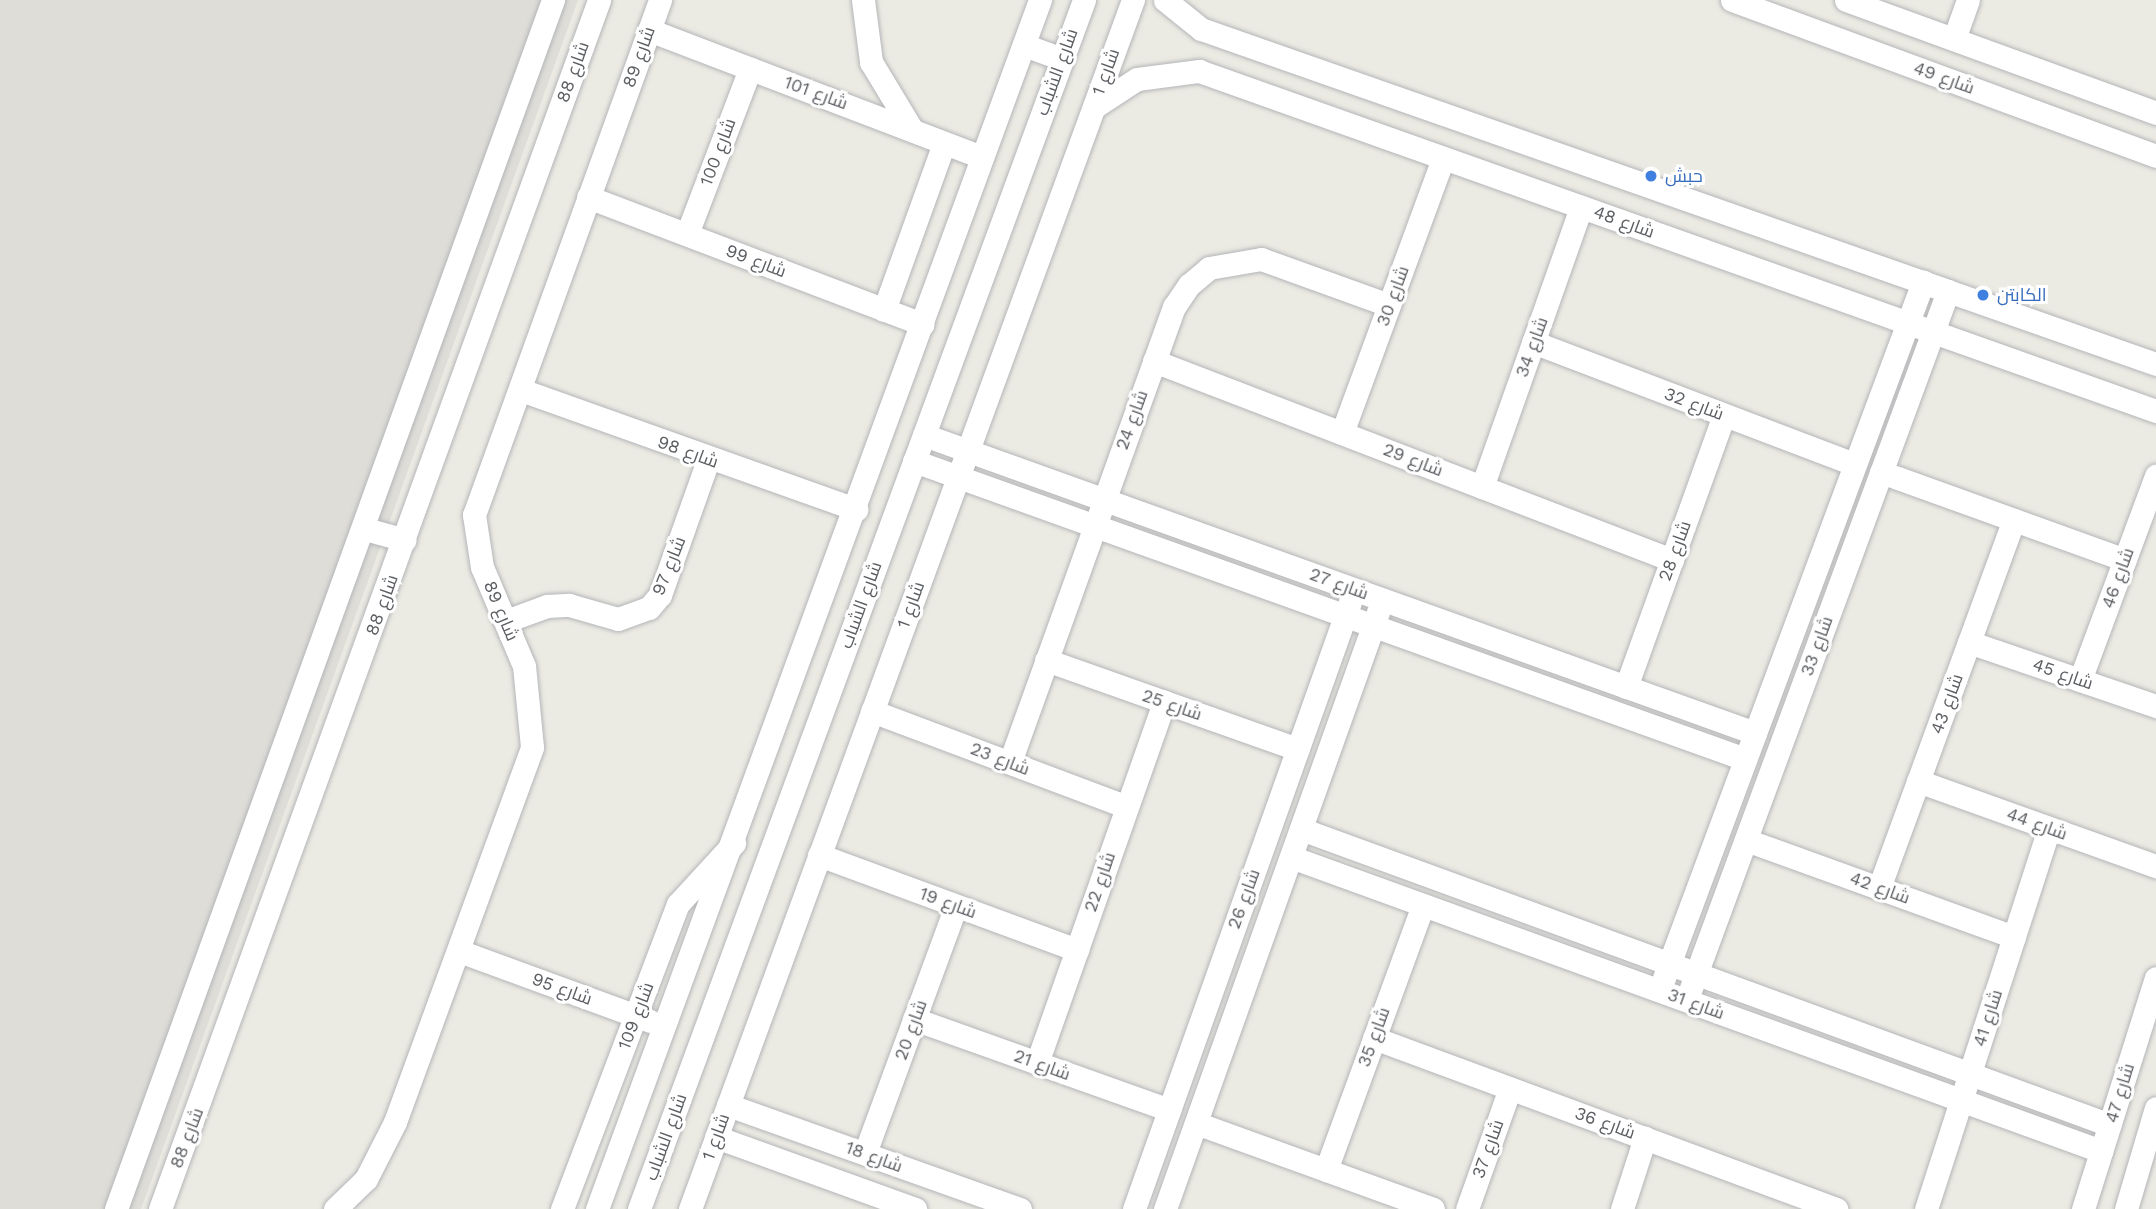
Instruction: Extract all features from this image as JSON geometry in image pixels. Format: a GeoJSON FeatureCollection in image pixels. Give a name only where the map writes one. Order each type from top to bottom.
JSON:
{"type":"FeatureCollection","features":[{"type":"Feature","properties":{"kind":"street"},"geometry":{"type":"LineString","coordinates":[[116,1209],[365,529],[553,0]]}},
{"type":"Feature","properties":{"kind":"street","name":"شارع 88"},"geometry":{"type":"LineString","coordinates":[[160,1209],[599,0]]}},
{"type":"Feature","properties":{"kind":"street","name":"شارع 89"},"geometry":{"type":"LineString","coordinates":[[335,1209],[382,1152],[459,951],[532,747],[531,699],[506,621],[482,567],[474,515],[660,0]]}},
{"type":"Feature","properties":{"kind":"street"},"geometry":{"type":"LineString","coordinates":[[863,0],[871,62],[911,128]]}},
{"type":"Feature","properties":{"kind":"street","name":"شارع الشباب"},"geometry":{"type":"LineString","coordinates":[[597,1209],[736,841],[1040,0]]}},
{"type":"Feature","properties":{"kind":"street","name":"شارع الشباب"},"geometry":{"type":"LineString","coordinates":[[639,1209],[1084,0]]}},
{"type":"Feature","properties":{"kind":"street","name":"شارع 1"},"geometry":{"type":"LineString","coordinates":[[690,1209],[1133,0]]}},
{"type":"Feature","properties":{"kind":"street"},"geometry":{"type":"LineString","coordinates":[[1165,0],[1201,29],[2156,364]]}},
{"type":"Feature","properties":{"kind":"street","name":"شارع 49"},"geometry":{"type":"LineString","coordinates":[[1732,0],[2156,156]]}},
{"type":"Feature","properties":{"kind":"street"},"geometry":{"type":"LineString","coordinates":[[1846,0],[2156,113]]}},
{"type":"Feature","properties":{"kind":"street"},"geometry":{"type":"LineString","coordinates":[[1954,39],[1968,0]]}},
{"type":"Feature","properties":{"kind":"street","name":"شارع 101"},"geometry":{"type":"LineString","coordinates":[[649,30],[982,157]]}},
{"type":"Feature","properties":{"kind":"street"},"geometry":{"type":"LineString","coordinates":[[1024,45],[1062,59]]}},
{"type":"Feature","properties":{"kind":"street","name":"شارع 100"},"geometry":{"type":"LineString","coordinates":[[687,234],[750,69]]}},
{"type":"Feature","properties":{"kind":"street","name":"شارع 48"},"geometry":{"type":"LineString","coordinates":[[1094,107],[1137,79],[1199,71],[2156,411]]}},
{"type":"Feature","properties":{"kind":"street"},"geometry":{"type":"LineString","coordinates":[[884,310],[944,143]]}},
{"type":"Feature","properties":{"kind":"street","name":"شارع 30"},"geometry":{"type":"LineString","coordinates":[[1342,433],[1443,158]]}},
{"type":"Feature","properties":{"kind":"street","name":"شارع 99"},"geometry":{"type":"LineString","coordinates":[[588,197],[923,324]]}},
{"type":"Feature","properties":{"kind":"street","name":"شارع 34"},"geometry":{"type":"LineString","coordinates":[[1482,487],[1581,207]]}},
{"type":"Feature","properties":{"kind":"street","name":"شارع 24"},"geometry":{"type":"LineString","coordinates":[[1010,762],[1154,361],[1189,285],[1235,260],[1261,259],[1389,305]]}},
{"type":"Feature","properties":{"kind":"street","name":"شارع 33"},"geometry":{"type":"LineString","coordinates":[[1659,990],[1923,282]]}},
{"type":"Feature","properties":{"kind":"street","name":"شارع 33"},"geometry":{"type":"LineString","coordinates":[[1687,1001],[1948,291]]}},
{"type":"Feature","properties":{"kind":"street","name":"شارع 32"},"geometry":{"type":"LineString","coordinates":[[1533,342],[1855,464]]}},
{"type":"Feature","properties":{"kind":"street","name":"شارع 29"},"geometry":{"type":"LineString","coordinates":[[1154,361],[1672,560]]}},
{"type":"Feature","properties":{"kind":"street","name":"شارع 98"},"geometry":{"type":"LineString","coordinates":[[521,390],[708,460],[856,509]]}},
{"type":"Feature","properties":{"kind":"street","name":"شارع 28"},"geometry":{"type":"LineString","coordinates":[[1626,687],[1724,415]]}},
{"type":"Feature","properties":{"kind":"street","name":"شارع 27"},"geometry":{"type":"LineString","coordinates":[[924,435],[1755,733]]}},
{"type":"Feature","properties":{"kind":"street","name":"شارع 97"},"geometry":{"type":"LineString","coordinates":[[506,621],[547,606],[569,605],[618,619],[649,608],[660,595],[708,460]]}},
{"type":"Feature","properties":{"kind":"street","name":"شارع 27"},"geometry":{"type":"LineString","coordinates":[[914,461],[1745,759]]}},
{"type":"Feature","properties":{"kind":"street"},"geometry":{"type":"LineString","coordinates":[[1881,472],[2125,560]]}},
{"type":"Feature","properties":{"kind":"street","name":"شارع 46"},"geometry":{"type":"LineString","coordinates":[[2080,680],[2156,476]]}},
{"type":"Feature","properties":{"kind":"street","name":"شارع 43"},"geometry":{"type":"LineString","coordinates":[[1879,888],[2014,520]]}},
{"type":"Feature","properties":{"kind":"street"},"geometry":{"type":"LineString","coordinates":[[365,529],[405,540]]}},
{"type":"Feature","properties":{"kind":"street","name":"شارع 26"},"geometry":{"type":"LineString","coordinates":[[1134,1209],[1355,590]]}},
{"type":"Feature","properties":{"kind":"street","name":"شارع 26"},"geometry":{"type":"LineString","coordinates":[[1165,1209],[1382,600]]}},
{"type":"Feature","properties":{"kind":"street","name":"شارع 45"},"geometry":{"type":"LineString","coordinates":[[1969,642],[2156,706]]}},
{"type":"Feature","properties":{"kind":"street","name":"شارع 25"},"geometry":{"type":"LineString","coordinates":[[1046,660],[1298,749]]}},
{"type":"Feature","properties":{"kind":"street","name":"شارع 22"},"geometry":{"type":"LineString","coordinates":[[1037,1063],[1164,702]]}},
{"type":"Feature","properties":{"kind":"street","name":"شارع 23"},"geometry":{"type":"LineString","coordinates":[[873,711],[1127,807]]}},
{"type":"Feature","properties":{"kind":"street","name":"شارع 44"},"geometry":{"type":"LineString","coordinates":[[1918,781],[2156,866]]}},
{"type":"Feature","properties":{"kind":"street","name":"شارع 41"},"geometry":{"type":"LineString","coordinates":[[1926,1209],[2049,828]]}},
{"type":"Feature","properties":{"kind":"street","name":"شارع 31"},"geometry":{"type":"LineString","coordinates":[[1301,829],[2110,1125]]}},
{"type":"Feature","properties":{"kind":"street","name":"شارع 42"},"geometry":{"type":"LineString","coordinates":[[1746,840],[2014,937]]}},
{"type":"Feature","properties":{"kind":"street","name":"شارع 109"},"geometry":{"type":"LineString","coordinates":[[562,1209],[678,904],[736,841]]}},
{"type":"Feature","properties":{"kind":"street","name":"شارع 19"},"geometry":{"type":"LineString","coordinates":[[819,855],[1077,950]]}},
{"type":"Feature","properties":{"kind":"street","name":"شارع 31"},"geometry":{"type":"LineString","coordinates":[[1291,857],[2101,1151]]}},
{"type":"Feature","properties":{"kind":"street","name":"شارع 35"},"geometry":{"type":"LineString","coordinates":[[1326,1170],[1423,905]]}},
{"type":"Feature","properties":{"kind":"street","name":"شارع 20"},"geometry":{"type":"LineString","coordinates":[[865,1153],[956,906]]}},
{"type":"Feature","properties":{"kind":"street","name":"شارع 95"},"geometry":{"type":"LineString","coordinates":[[459,951],[666,1027]]}},
{"type":"Feature","properties":{"kind":"street"},"geometry":{"type":"LineString","coordinates":[[689,968],[724,978]]}},
{"type":"Feature","properties":{"kind":"street","name":"شارع 47"},"geometry":{"type":"LineString","coordinates":[[2083,1209],[2110,1125],[2149,1022],[2156,978]]}},
{"type":"Feature","properties":{"kind":"street","name":"شارع 21"},"geometry":{"type":"LineString","coordinates":[[914,1019],[1169,1110]]}},
{"type":"Feature","properties":{"kind":"street","name":"شارع 36"},"geometry":{"type":"LineString","coordinates":[[1374,1038],[1645,1138],[1784,1200],[1836,1209]]}},
{"type":"Feature","properties":{"kind":"street","name":"شارع 37"},"geometry":{"type":"LineString","coordinates":[[1467,1209],[1510,1088]]}},
{"type":"Feature","properties":{"kind":"street","name":"شارع 18"},"geometry":{"type":"LineString","coordinates":[[728,1105],[1020,1209]]}},
{"type":"Feature","properties":{"kind":"street"},"geometry":{"type":"LineString","coordinates":[[2126,1209],[2156,1108]]}},
{"type":"Feature","properties":{"kind":"street"},"geometry":{"type":"LineString","coordinates":[[1196,1123],[1433,1209]]}},
{"type":"Feature","properties":{"kind":"street","name":"شارع 18"},"geometry":{"type":"LineString","coordinates":[[716,1137],[915,1209]]}},
{"type":"Feature","properties":{"kind":"street"},"geometry":{"type":"LineString","coordinates":[[1622,1209],[1645,1138]]}},
{"type":"Feature","properties":{"kind":"shaded area"},"geometry":{"type":"Polygon","coordinates":[[[0,0],[578,0],[141,1209],[0,1209],[0,0]]]}},
{"type":"Feature","properties":{"kind":"place","name":"حبش"},"geometry":{"type":"Point","coordinates":[1651,176]}},
{"type":"Feature","properties":{"kind":"place","name":"الكابتن"},"geometry":{"type":"Point","coordinates":[1983,295]}}]}
